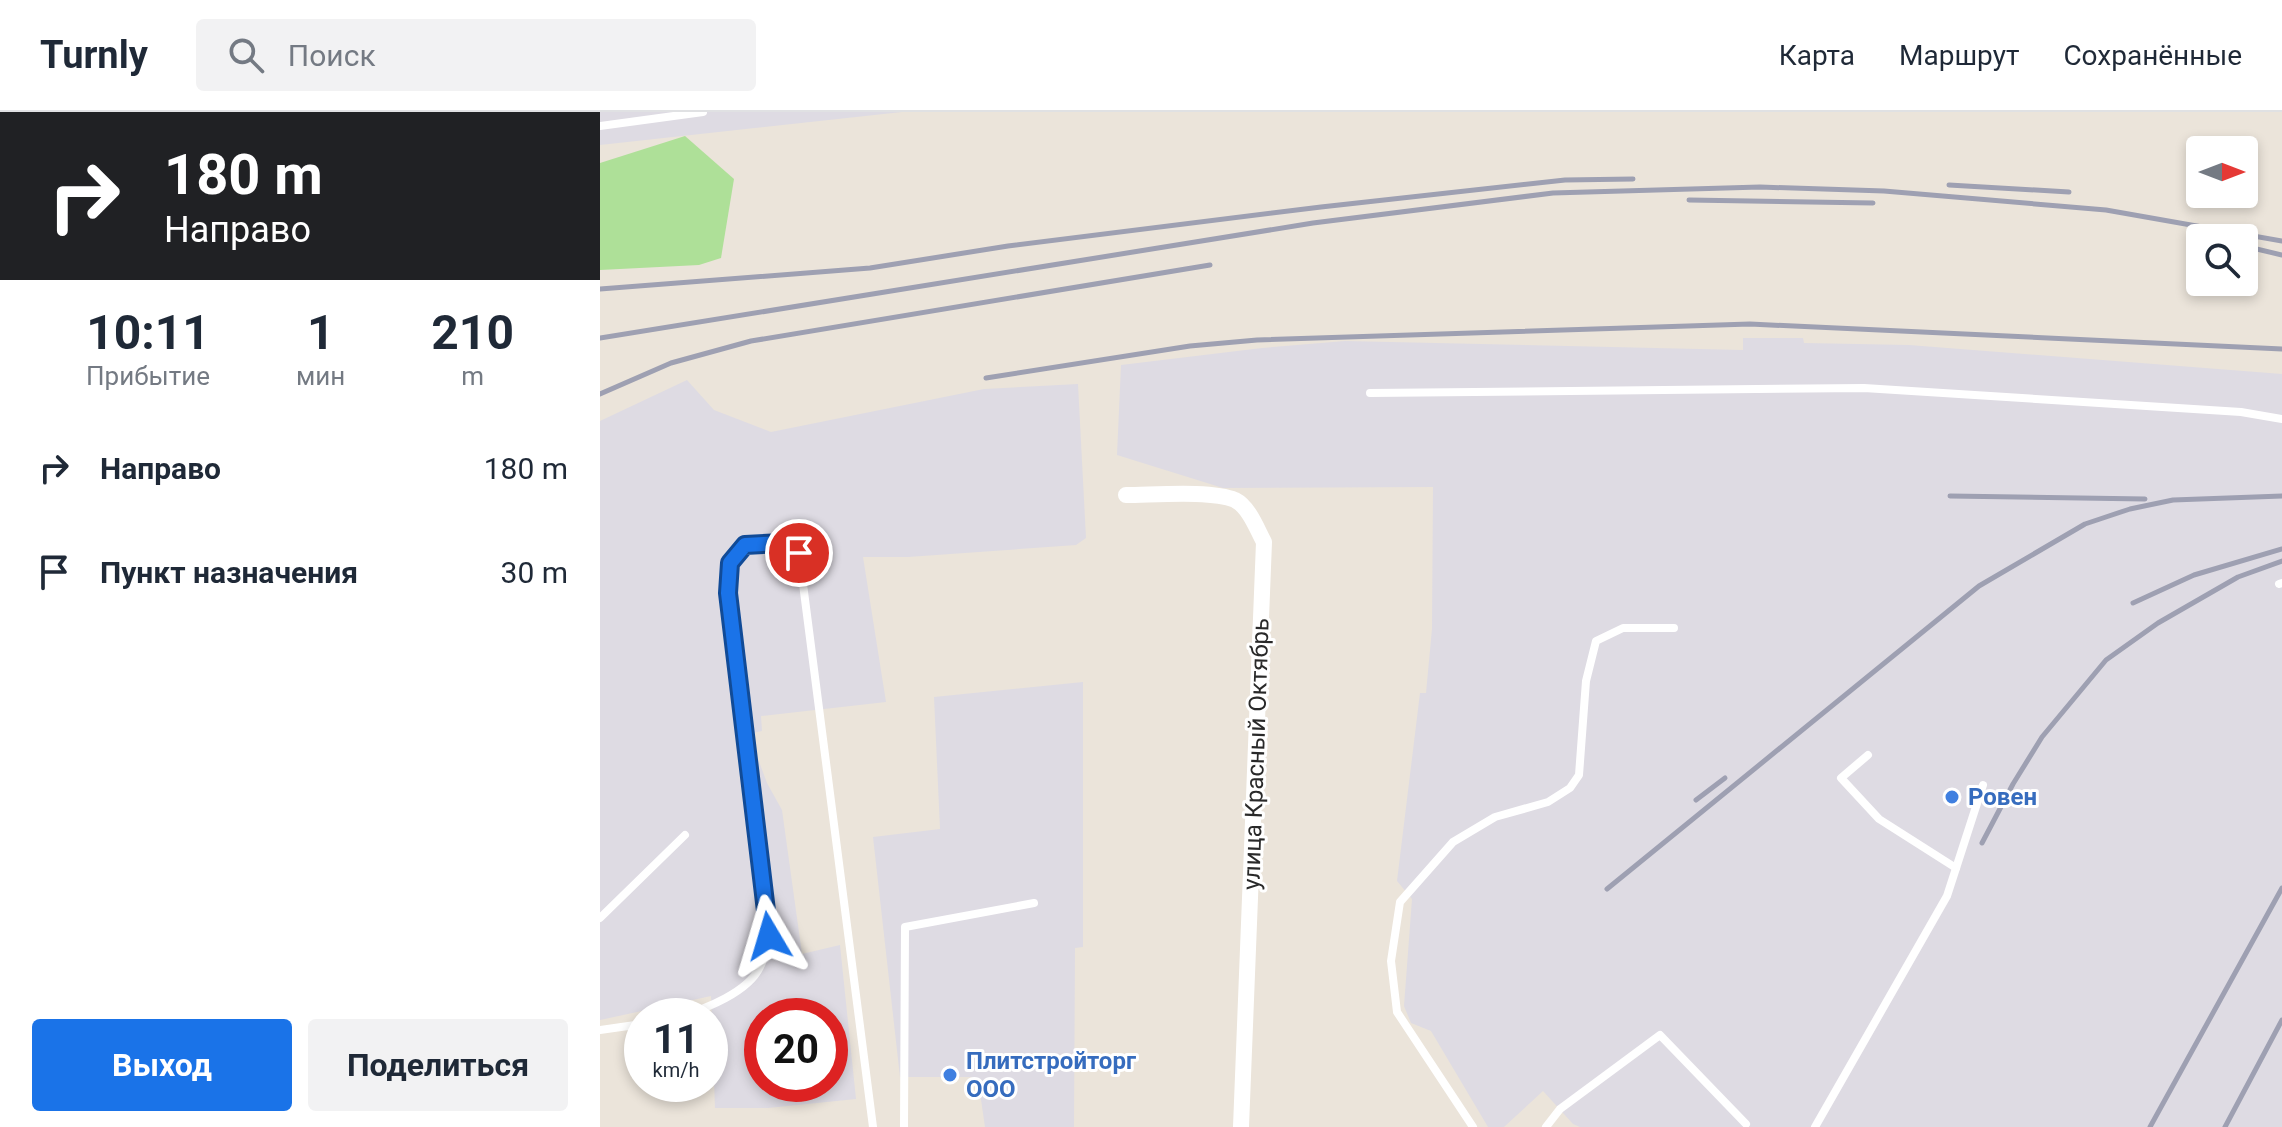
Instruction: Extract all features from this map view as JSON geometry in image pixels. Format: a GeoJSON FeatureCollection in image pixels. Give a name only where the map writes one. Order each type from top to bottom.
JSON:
{"type":"FeatureCollection","features":[{"type":"Feature","properties":{"kind":"street","name":"улица Красный Октябрь"},"geometry":{"type":"LineString","coordinates":[[1126,495],[1206,495],[1236,501],[1253,520],[1264,542],[1241,1127]]}},
{"type":"Feature","properties":{"kind":"lane"},"geometry":{"type":"LineString","coordinates":[[600,126],[703,112]]}},
{"type":"Feature","properties":{"kind":"lane"},"geometry":{"type":"LineString","coordinates":[[1370,393],[1864,388],[2241,412],[2282,419]]}},
{"type":"Feature","properties":{"kind":"lane"},"geometry":{"type":"LineString","coordinates":[[726,998],[760,969],[769,936],[728,593],[730,563],[745,545],[783,543],[799,553],[873,1127]]}},
{"type":"Feature","properties":{"kind":"lane"},"geometry":{"type":"LineString","coordinates":[[1473,1127],[1397,1012],[1391,961],[1400,902],[1453,842],[1495,817],[1548,802],[1570,788],[1579,775],[1586,681],[1596,641],[1623,628],[1674,628]]}},
{"type":"Feature","properties":{"kind":"lane"},"geometry":{"type":"LineString","coordinates":[[1868,755],[1841,778],[1879,819],[1956,868]]}},
{"type":"Feature","properties":{"kind":"lane"},"geometry":{"type":"LineString","coordinates":[[1815,1127],[1947,896],[1983,785]]}},
{"type":"Feature","properties":{"kind":"lane"},"geometry":{"type":"LineString","coordinates":[[600,918],[685,835]]}},
{"type":"Feature","properties":{"kind":"lane"},"geometry":{"type":"LineString","coordinates":[[904,1127],[905,927],[1034,903]]}},
{"type":"Feature","properties":{"kind":"lane"},"geometry":{"type":"LineString","coordinates":[[600,1030],[624,1027]]}},
{"type":"Feature","properties":{"kind":"lane"},"geometry":{"type":"LineString","coordinates":[[1546,1127],[1560,1109],[1660,1035],[1746,1124]]}},
{"type":"Feature","properties":{"kind":"shaded area"},"geometry":{"type":"Polygon","coordinates":[[[600,112],[902,112],[600,145],[600,112]]]}},
{"type":"Feature","properties":{"kind":"shaded area"},"geometry":{"type":"Polygon","coordinates":[[[1743,338],[1803,338],[1804,343],[1909,345],[2282,374],[2282,1127],[1580,1127],[1573,1124],[1543,1091],[1504,1127],[1488,1127],[1431,1031],[1411,1023],[1404,1006],[1412,899],[1397,881],[1420,693],[1426,693],[1432,629],[1433,487],[1223,488],[1117,455],[1121,365],[1345,341],[1743,350],[1743,338]]]}},
{"type":"Feature","properties":{"kind":"shaded area"},"geometry":{"type":"Polygon","coordinates":[[[687,380],[714,410],[771,432],[984,389],[1078,384],[1086,538],[1076,545],[908,557],[863,557],[886,702],[761,716],[762,731],[753,733],[754,748],[767,783],[782,810],[802,954],[840,945],[846,998],[744,998],[744,1102],[827,1102],[768,1108],[715,1108],[715,1102],[728,1102],[728,998],[624,998],[624,1015],[600,1020],[600,421],[687,380]]]}},
{"type":"Feature","properties":{"kind":"shaded area"},"geometry":{"type":"Polygon","coordinates":[[[1083,682],[1083,947],[1075,948],[1074,1127],[985,1127],[979,1086],[971,1077],[900,1077],[873,837],[940,829],[934,697],[1083,682]]]}},
{"type":"Feature","properties":{"kind":"shaded area"},"geometry":{"type":"Polygon","coordinates":[[[848,1022],[856,1099],[848,1100],[848,1022]]]}},
{"type":"Feature","properties":{"kind":"green space"},"geometry":{"type":"Polygon","coordinates":[[[685,136],[734,179],[721,258],[699,265],[600,270],[600,163],[685,136]]]}},
{"type":"Feature","properties":{"kind":"railway"},"geometry":{"type":"LineString","coordinates":[[600,289],[870,268],[1008,246],[1321,207],[1565,180],[1633,179]]}},
{"type":"Feature","properties":{"kind":"railway"},"geometry":{"type":"LineString","coordinates":[[1949,185],[2069,192]]}},
{"type":"Feature","properties":{"kind":"railway"},"geometry":{"type":"LineString","coordinates":[[600,338],[1313,223],[1553,193],[1760,187],[1884,191],[2106,210],[2282,241]]}},
{"type":"Feature","properties":{"kind":"railway"},"geometry":{"type":"LineString","coordinates":[[1689,200],[1873,203]]}},
{"type":"Feature","properties":{"kind":"railway"},"geometry":{"type":"LineString","coordinates":[[2258,249],[2282,255]]}},
{"type":"Feature","properties":{"kind":"railway"},"geometry":{"type":"LineString","coordinates":[[600,394],[671,363],[751,341],[1210,265]]}},
{"type":"Feature","properties":{"kind":"railway"},"geometry":{"type":"LineString","coordinates":[[986,378],[1190,346],[1257,340],[1750,324],[2282,349]]}},
{"type":"Feature","properties":{"kind":"railway"},"geometry":{"type":"LineString","coordinates":[[1950,496],[2145,499]]}},
{"type":"Feature","properties":{"kind":"railway"},"geometry":{"type":"LineString","coordinates":[[1607,889],[1979,586],[2085,524],[2130,509],[2173,500],[2282,496]]}},
{"type":"Feature","properties":{"kind":"railway"},"geometry":{"type":"LineString","coordinates":[[2133,603],[2194,575],[2282,549]]}},
{"type":"Feature","properties":{"kind":"railway"},"geometry":{"type":"LineString","coordinates":[[1982,843],[2042,737],[2106,660],[2158,623],[2238,577],[2282,561]]}},
{"type":"Feature","properties":{"kind":"railway"},"geometry":{"type":"LineString","coordinates":[[1696,800],[1725,778]]}},
{"type":"Feature","properties":{"kind":"railway"},"geometry":{"type":"LineString","coordinates":[[2150,1127],[2282,888]]}},
{"type":"Feature","properties":{"kind":"railway"},"geometry":{"type":"LineString","coordinates":[[2225,1127],[2282,1020]]}},
{"type":"Feature","properties":{"kind":"place","name":"Ровен"},"geometry":{"type":"Point","coordinates":[1952,797]}},
{"type":"Feature","properties":{"kind":"place","name":"Плитстройторг ООО"},"geometry":{"type":"Point","coordinates":[950,1075]}},
{"type":"Feature","properties":{"kind":"route"},"geometry":{"type":"LineString","coordinates":[[769,936],[728,593],[730,563],[745,545],[761,542],[783,543],[799,553]]}}]}
